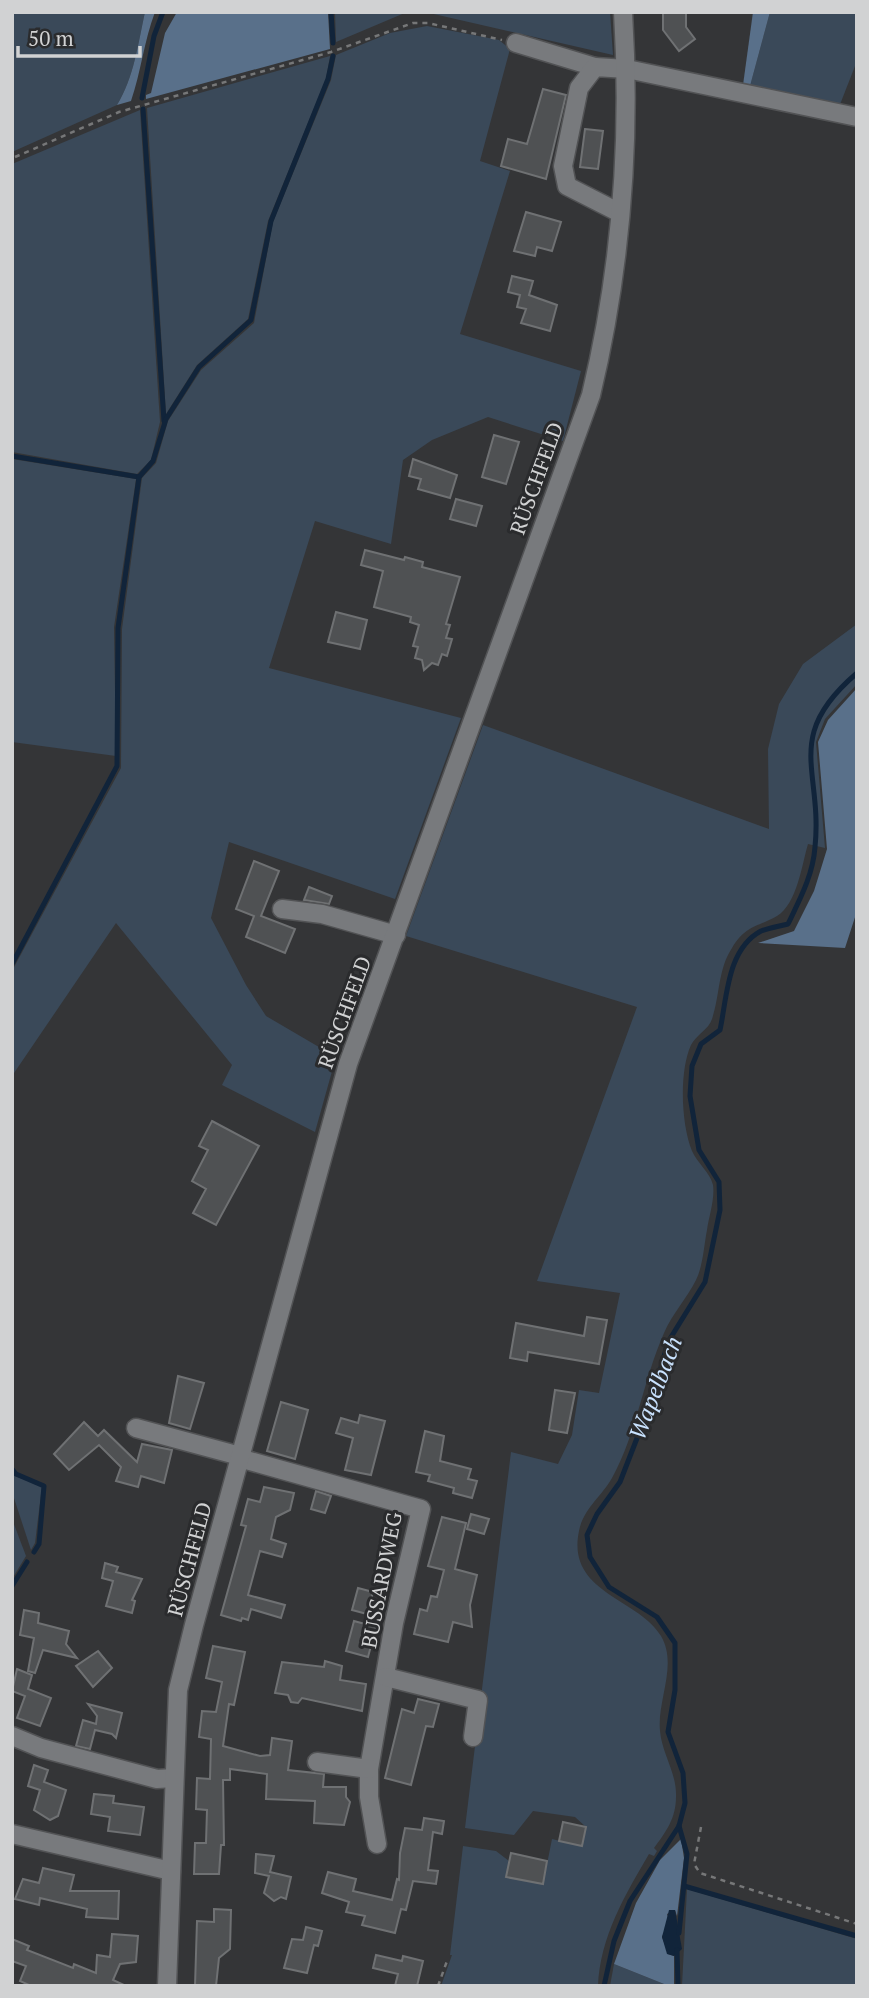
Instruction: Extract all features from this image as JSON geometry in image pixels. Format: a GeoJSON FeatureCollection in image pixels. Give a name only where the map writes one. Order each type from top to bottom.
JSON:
{"type":"FeatureCollection","features":[{"type":"Feature","properties":{"kind":"street","name":"RÜSCHFELD"},"geometry":{"type":"LineString","coordinates":[[167,1986],[178,1690],[348,1064],[591,395],[603,344],[626,168],[627,69],[623,12]]}},
{"type":"Feature","properties":{"kind":"street"},"geometry":{"type":"LineString","coordinates":[[516,43],[595,67],[627,69],[857,117]]}},
{"type":"Feature","properties":{"kind":"street"},"geometry":{"type":"LineString","coordinates":[[595,67],[579,88],[562,166],[567,186],[620,213]]}},
{"type":"Feature","properties":{"kind":"street"},"geometry":{"type":"LineString","coordinates":[[282,909],[322,914],[396,935]]}},
{"type":"Feature","properties":{"kind":"street"},"geometry":{"type":"LineString","coordinates":[[136,1428],[240,1457]]}},
{"type":"Feature","properties":{"kind":"street","name":"BUSSARDWEG"},"geometry":{"type":"LineString","coordinates":[[240,1457],[421,1509],[394,1623],[369,1769],[369,1797],[377,1844]]}},
{"type":"Feature","properties":{"kind":"street","name":"BUSSARDWEG"},"geometry":{"type":"LineString","coordinates":[[386,1677],[478,1700],[473,1737]]}},
{"type":"Feature","properties":{"kind":"street"},"geometry":{"type":"LineString","coordinates":[[12,1735],[41,1748],[157,1779],[174,1779]]}},
{"type":"Feature","properties":{"kind":"street"},"geometry":{"type":"LineString","coordinates":[[317,1762],[369,1769]]}},
{"type":"Feature","properties":{"kind":"street"},"geometry":{"type":"LineString","coordinates":[[12,1834],[171,1871]]}},
{"type":"Feature","properties":{"kind":"path"},"geometry":{"type":"LineString","coordinates":[[15,157],[119,112],[331,52],[413,23],[428,23],[516,43]]}},
{"type":"Feature","properties":{"kind":"path"},"geometry":{"type":"LineString","coordinates":[[701,1827],[694,1864],[700,1873],[857,1924]]}},
{"type":"Feature","properties":{"kind":"path"},"geometry":{"type":"LineString","coordinates":[[438,1986],[447,1961]]}},
{"type":"Feature","properties":{"kind":"shaded area"},"geometry":{"type":"Polygon","coordinates":[[[12,12],[145,12],[131,72],[117,105],[12,152],[12,12]]]}},
{"type":"Feature","properties":{"kind":"shaded area"},"geometry":{"type":"Polygon","coordinates":[[[145,12],[155,12],[131,101],[117,105],[131,72],[145,12]]]}},
{"type":"Feature","properties":{"kind":"shaded area"},"geometry":{"type":"Polygon","coordinates":[[[177,12],[328,12],[330,49],[146,99],[146,95],[151,93],[165,33],[177,12]]]}},
{"type":"Feature","properties":{"kind":"shaded area"},"geometry":{"type":"Polygon","coordinates":[[[335,12],[407,12],[336,42],[335,12]]]}},
{"type":"Feature","properties":{"kind":"shaded area"},"geometry":{"type":"Polygon","coordinates":[[[425,12],[610,12],[613,55],[425,12]]]}},
{"type":"Feature","properties":{"kind":"shaded area"},"geometry":{"type":"Polygon","coordinates":[[[753,12],[770,12],[750,86],[743,85],[753,12]]]}},
{"type":"Feature","properties":{"kind":"shaded area"},"geometry":{"type":"Polygon","coordinates":[[[770,12],[857,12],[857,61],[839,107],[750,86],[770,12]]]}},
{"type":"Feature","properties":{"kind":"shaded area"},"geometry":{"type":"Polygon","coordinates":[[[427,26],[499,40],[510,49],[480,161],[510,171],[460,334],[581,371],[563,441],[488,417],[432,440],[403,460],[391,544],[315,521],[269,668],[461,718],[395,899],[229,842],[211,918],[246,985],[266,1016],[336,1057],[315,1132],[222,1085],[232,1065],[116,923],[12,1076],[12,971],[121,768],[122,629],[142,478],[156,463],[168,421],[201,370],[254,323],[273,222],[331,80],[336,55],[390,33],[427,26]]]}},
{"type":"Feature","properties":{"kind":"shaded area"},"geometry":{"type":"Polygon","coordinates":[[[330,56],[326,79],[268,221],[248,319],[197,365],[166,414],[147,108],[330,56]]]}},
{"type":"Feature","properties":{"kind":"shaded area"},"geometry":{"type":"Polygon","coordinates":[[[140,110],[160,422],[151,460],[137,474],[12,452],[12,164],[140,110]]]}},
{"type":"Feature","properties":{"kind":"shaded area"},"geometry":{"type":"Polygon","coordinates":[[[12,459],[136,479],[114,627],[116,756],[12,742],[12,459]]]}},
{"type":"Feature","properties":{"kind":"shaded area"},"geometry":{"type":"Polygon","coordinates":[[[857,624],[857,684],[825,719],[816,742],[825,848],[808,844],[798,883],[784,910],[747,931],[737,940],[724,965],[712,1019],[693,1041],[687,1056],[683,1098],[688,1140],[713,1185],[713,1202],[700,1268],[696,1280],[664,1333],[621,1461],[608,1485],[584,1516],[579,1531],[578,1552],[583,1568],[607,1593],[650,1623],[666,1647],[668,1659],[660,1731],[676,1788],[674,1812],[654,1848],[657,1851],[654,1856],[649,1854],[615,1917],[603,1950],[598,1986],[441,1986],[452,1955],[463,1846],[496,1851],[509,1861],[506,1877],[543,1884],[552,1839],[581,1846],[586,1827],[575,1817],[533,1811],[514,1835],[465,1828],[511,1452],[558,1464],[572,1435],[579,1390],[599,1393],[620,1293],[537,1281],[637,1007],[406,936],[483,725],[769,829],[768,749],[779,704],[803,664],[857,624]]]}},
{"type":"Feature","properties":{"kind":"shaded area"},"geometry":{"type":"Polygon","coordinates":[[[857,688],[857,911],[845,948],[758,943],[794,931],[814,891],[827,849],[818,742],[828,720],[857,688]]]}},
{"type":"Feature","properties":{"kind":"shaded area"},"geometry":{"type":"Polygon","coordinates":[[[12,1475],[42,1486],[35,1543],[31,1550],[12,1492],[12,1475]]]}},
{"type":"Feature","properties":{"kind":"shaded area"},"geometry":{"type":"Polygon","coordinates":[[[12,1519],[26,1556],[12,1579],[12,1519]]]}},
{"type":"Feature","properties":{"kind":"shaded area"},"geometry":{"type":"Polygon","coordinates":[[[681,1839],[684,1858],[677,1916],[675,1910],[667,1914],[669,1920],[662,1937],[668,1954],[674,1956],[674,1986],[669,1986],[614,1964],[636,1903],[660,1860],[681,1839]]]}},
{"type":"Feature","properties":{"kind":"shaded area"},"geometry":{"type":"Polygon","coordinates":[[[687,1889],[857,1939],[857,1986],[682,1986],[687,1889]]]}},
{"type":"Feature","properties":{"kind":"shaded area"},"geometry":{"type":"Polygon","coordinates":[[[669,1910],[675,1910],[682,1949],[674,1956],[667,1954],[662,1937],[669,1910]]]}},
{"type":"Feature","properties":{"kind":"shaded area"},"geometry":{"type":"Polygon","coordinates":[[[614,1964],[669,1986],[610,1986],[614,1964]]]}},
{"type":"Feature","properties":{"kind":"building"},"geometry":{"type":"Polygon","coordinates":[[[663,12],[686,12],[686,27],[695,39],[679,51],[663,30],[663,12]]]}},
{"type":"Feature","properties":{"kind":"building"},"geometry":{"type":"Polygon","coordinates":[[[543,89],[566,95],[546,179],[501,166],[508,139],[527,144],[543,89]]]}},
{"type":"Feature","properties":{"kind":"building"},"geometry":{"type":"Polygon","coordinates":[[[585,129],[603,131],[598,169],[580,167],[585,129]]]}},
{"type":"Feature","properties":{"kind":"building"},"geometry":{"type":"Polygon","coordinates":[[[526,212],[561,222],[552,251],[537,247],[535,256],[514,251],[526,212]]]}},
{"type":"Feature","properties":{"kind":"building"},"geometry":{"type":"Polygon","coordinates":[[[512,276],[533,281],[529,295],[557,305],[550,331],[521,323],[526,309],[517,307],[520,295],[508,292],[512,276]]]}},
{"type":"Feature","properties":{"kind":"building"},"geometry":{"type":"Polygon","coordinates":[[[494,435],[519,442],[506,484],[482,477],[494,435]]]}},
{"type":"Feature","properties":{"kind":"building"},"geometry":{"type":"Polygon","coordinates":[[[413,459],[457,475],[450,498],[418,489],[421,479],[409,476],[413,459]]]}},
{"type":"Feature","properties":{"kind":"building"},"geometry":{"type":"Polygon","coordinates":[[[456,499],[482,506],[476,526],[450,519],[456,499]]]}},
{"type":"Feature","properties":{"kind":"building"},"geometry":{"type":"Polygon","coordinates":[[[365,550],[423,562],[422,567],[460,577],[446,624],[450,625],[446,638],[452,639],[447,656],[442,654],[438,665],[432,663],[424,670],[422,660],[415,658],[418,647],[413,646],[419,625],[410,622],[411,617],[374,607],[383,571],[361,565],[365,550]]]}},
{"type":"Feature","properties":{"kind":"building"},"geometry":{"type":"Polygon","coordinates":[[[336,612],[367,620],[360,649],[328,642],[336,612]]]}},
{"type":"Feature","properties":{"kind":"building"},"geometry":{"type":"Polygon","coordinates":[[[254,861],[279,871],[261,916],[295,929],[285,953],[246,937],[254,916],[236,909],[254,861]]]}},
{"type":"Feature","properties":{"kind":"building"},"geometry":{"type":"Polygon","coordinates":[[[309,887],[332,896],[329,904],[304,900],[309,887]]]}},
{"type":"Feature","properties":{"kind":"building"},"geometry":{"type":"Polygon","coordinates":[[[212,1121],[259,1146],[216,1225],[193,1213],[206,1189],[192,1181],[208,1150],[199,1146],[212,1121]]]}},
{"type":"Feature","properties":{"kind":"building"},"geometry":{"type":"Polygon","coordinates":[[[587,1317],[607,1320],[599,1364],[528,1352],[527,1361],[510,1358],[516,1323],[584,1336],[587,1317]]]}},
{"type":"Feature","properties":{"kind":"building"},"geometry":{"type":"Polygon","coordinates":[[[178,1376],[204,1383],[190,1429],[169,1423],[178,1376]]]}},
{"type":"Feature","properties":{"kind":"building"},"geometry":{"type":"Polygon","coordinates":[[[555,1390],[575,1393],[567,1433],[549,1430],[555,1390]]]}},
{"type":"Feature","properties":{"kind":"building"},"geometry":{"type":"Polygon","coordinates":[[[281,1402],[308,1410],[295,1459],[267,1451],[281,1402]]]}},
{"type":"Feature","properties":{"kind":"building"},"geometry":{"type":"Polygon","coordinates":[[[360,1415],[385,1421],[371,1475],[345,1470],[353,1438],[336,1433],[341,1418],[358,1423],[360,1415]]]}},
{"type":"Feature","properties":{"kind":"building"},"geometry":{"type":"Polygon","coordinates":[[[84,1422],[98,1436],[104,1430],[137,1462],[142,1444],[172,1450],[164,1483],[141,1476],[138,1487],[116,1481],[121,1467],[99,1445],[69,1470],[54,1454],[84,1422]]]}},
{"type":"Feature","properties":{"kind":"building"},"geometry":{"type":"Polygon","coordinates":[[[425,1431],[444,1436],[440,1461],[471,1469],[468,1479],[477,1481],[472,1498],[453,1493],[454,1488],[428,1481],[430,1475],[416,1472],[425,1431]]]}},
{"type":"Feature","properties":{"kind":"building"},"geometry":{"type":"Polygon","coordinates":[[[264,1487],[294,1493],[290,1510],[276,1517],[271,1539],[286,1544],[282,1557],[260,1551],[248,1595],[285,1605],[281,1618],[251,1609],[248,1620],[242,1618],[241,1621],[221,1615],[246,1526],[241,1525],[248,1499],[260,1502],[264,1487]]]}},
{"type":"Feature","properties":{"kind":"building"},"geometry":{"type":"Polygon","coordinates":[[[316,1491],[331,1496],[325,1513],[311,1509],[316,1491]]]}},
{"type":"Feature","properties":{"kind":"building"},"geometry":{"type":"Polygon","coordinates":[[[471,1514],[489,1519],[484,1534],[467,1529],[471,1514]]]}},
{"type":"Feature","properties":{"kind":"building"},"geometry":{"type":"Polygon","coordinates":[[[442,1517],[466,1523],[455,1569],[477,1575],[470,1605],[472,1627],[453,1622],[448,1642],[414,1634],[420,1609],[427,1611],[431,1596],[437,1597],[444,1570],[428,1566],[442,1517]]]}},
{"type":"Feature","properties":{"kind":"building"},"geometry":{"type":"Polygon","coordinates":[[[105,1563],[118,1567],[116,1572],[142,1579],[132,1600],[135,1601],[132,1613],[106,1606],[113,1581],[102,1578],[105,1563]]]}},
{"type":"Feature","properties":{"kind":"building"},"geometry":{"type":"Polygon","coordinates":[[[358,1588],[373,1592],[367,1614],[352,1610],[358,1588]]]}},
{"type":"Feature","properties":{"kind":"building"},"geometry":{"type":"Polygon","coordinates":[[[24,1610],[39,1613],[38,1623],[69,1631],[66,1644],[77,1658],[43,1650],[35,1673],[28,1671],[34,1638],[20,1635],[24,1610]]]}},
{"type":"Feature","properties":{"kind":"building"},"geometry":{"type":"Polygon","coordinates":[[[354,1621],[376,1627],[368,1657],[346,1651],[354,1621]]]}},
{"type":"Feature","properties":{"kind":"building"},"geometry":{"type":"Polygon","coordinates":[[[213,1646],[245,1652],[234,1705],[229,1704],[223,1746],[260,1756],[270,1755],[272,1738],[292,1741],[288,1770],[324,1774],[323,1787],[346,1787],[346,1797],[350,1802],[344,1825],[314,1823],[315,1801],[266,1799],[267,1774],[230,1769],[230,1780],[223,1780],[224,1845],[221,1845],[219,1874],[194,1874],[195,1843],[206,1843],[207,1810],[196,1809],[197,1778],[210,1779],[211,1739],[199,1737],[202,1711],[216,1712],[222,1682],[206,1678],[213,1646]]]}},
{"type":"Feature","properties":{"kind":"building"},"geometry":{"type":"Polygon","coordinates":[[[98,1651],[112,1668],[93,1687],[76,1666],[98,1651]]]}},
{"type":"Feature","properties":{"kind":"building"},"geometry":{"type":"Polygon","coordinates":[[[325,1661],[342,1666],[340,1680],[366,1684],[362,1711],[302,1698],[298,1703],[291,1702],[288,1695],[275,1693],[282,1662],[324,1667],[325,1661]]]}},
{"type":"Feature","properties":{"kind":"building"},"geometry":{"type":"Polygon","coordinates":[[[17,1669],[32,1675],[28,1689],[51,1698],[40,1726],[17,1718],[25,1696],[12,1691],[17,1669]]]}},
{"type":"Feature","properties":{"kind":"building"},"geometry":{"type":"Polygon","coordinates":[[[418,1699],[439,1704],[433,1727],[426,1726],[411,1785],[385,1778],[402,1709],[414,1713],[418,1699]]]}},
{"type":"Feature","properties":{"kind":"building"},"geometry":{"type":"Polygon","coordinates":[[[88,1704],[122,1713],[116,1738],[112,1734],[95,1730],[90,1749],[76,1746],[83,1720],[96,1724],[97,1716],[88,1704]]]}},
{"type":"Feature","properties":{"kind":"building"},"geometry":{"type":"Polygon","coordinates":[[[34,1765],[48,1770],[44,1782],[66,1790],[58,1816],[50,1820],[34,1810],[40,1790],[28,1786],[34,1765]]]}},
{"type":"Feature","properties":{"kind":"building"},"geometry":{"type":"Polygon","coordinates":[[[94,1794],[114,1796],[113,1803],[144,1807],[140,1835],[108,1831],[110,1817],[91,1814],[94,1794]]]}},
{"type":"Feature","properties":{"kind":"building"},"geometry":{"type":"Polygon","coordinates":[[[424,1818],[444,1821],[442,1834],[433,1832],[428,1870],[438,1871],[436,1884],[413,1881],[406,1910],[401,1909],[395,1933],[362,1925],[365,1916],[346,1912],[349,1902],[322,1893],[328,1872],[356,1879],[353,1891],[392,1900],[397,1879],[399,1880],[400,1853],[405,1828],[422,1830],[424,1818]]]}},
{"type":"Feature","properties":{"kind":"building"},"geometry":{"type":"Polygon","coordinates":[[[563,1822],[586,1827],[582,1846],[559,1841],[563,1822]]]}},
{"type":"Feature","properties":{"kind":"building"},"geometry":{"type":"Polygon","coordinates":[[[511,1853],[547,1861],[543,1884],[506,1877],[511,1853]]]}},
{"type":"Feature","properties":{"kind":"building"},"geometry":{"type":"Polygon","coordinates":[[[256,1854],[274,1856],[270,1872],[291,1877],[286,1899],[281,1897],[274,1901],[264,1893],[269,1876],[255,1873],[256,1854]]]}},
{"type":"Feature","properties":{"kind":"building"},"geometry":{"type":"Polygon","coordinates":[[[43,1868],[74,1875],[70,1891],[119,1891],[118,1919],[86,1917],[87,1909],[40,1898],[39,1905],[15,1899],[23,1879],[39,1883],[43,1868]]]}},
{"type":"Feature","properties":{"kind":"building"},"geometry":{"type":"Polygon","coordinates":[[[214,1909],[231,1910],[230,1949],[219,1958],[216,1986],[195,1986],[197,1921],[214,1922],[214,1909]]]}},
{"type":"Feature","properties":{"kind":"building"},"geometry":{"type":"Polygon","coordinates":[[[306,1927],[322,1931],[318,1946],[314,1945],[307,1973],[284,1968],[292,1939],[303,1940],[306,1927]]]}},
{"type":"Feature","properties":{"kind":"building"},"geometry":{"type":"Polygon","coordinates":[[[112,1934],[138,1936],[136,1962],[120,1964],[113,1980],[126,1986],[31,1986],[20,1981],[26,1966],[12,1961],[12,1939],[29,1946],[27,1950],[73,1968],[74,1964],[96,1973],[97,1955],[110,1957],[112,1934]]]}},
{"type":"Feature","properties":{"kind":"building"},"geometry":{"type":"Polygon","coordinates":[[[376,1955],[402,1961],[403,1956],[423,1961],[417,1986],[395,1986],[398,1974],[373,1968],[376,1955]]]}},
{"type":"Feature","properties":{"kind":"waterway"},"geometry":{"type":"LineString","coordinates":[[142,98],[154,36],[163,12]]}},
{"type":"Feature","properties":{"kind":"waterway"},"geometry":{"type":"LineString","coordinates":[[331,12],[333,43]]}},
{"type":"Feature","properties":{"kind":"waterway"},"geometry":{"type":"LineString","coordinates":[[12,964],[117,766],[118,628],[139,477],[153,461],[166,419],[199,367],[251,320],[271,221],[328,79],[333,56]]}},
{"type":"Feature","properties":{"kind":"waterway"},"geometry":{"type":"LineString","coordinates":[[143,109],[164,421]]}},
{"type":"Feature","properties":{"kind":"waterway"},"geometry":{"type":"LineString","coordinates":[[12,456],[139,477]]}},
{"type":"Feature","properties":{"kind":"waterway","name":"Wapelbach"},"geometry":{"type":"LineString","coordinates":[[604,1986],[614,1941],[630,1901],[679,1826],[685,1803],[683,1773],[668,1732],[675,1690],[675,1643],[657,1617],[609,1587],[590,1557],[587,1535],[597,1514],[620,1482],[653,1397],[668,1342],[705,1282],[720,1210],[719,1182],[699,1150],[690,1096],[692,1066],[701,1044],[720,1030],[730,975],[741,950],[761,931],[788,924],[805,887],[815,847],[816,820],[811,755],[813,736],[820,716],[834,696],[857,673]]}},
{"type":"Feature","properties":{"kind":"waterway"},"geometry":{"type":"LineString","coordinates":[[12,1469],[16,1474],[44,1486],[39,1544],[34,1552]]}},
{"type":"Feature","properties":{"kind":"waterway"},"geometry":{"type":"LineString","coordinates":[[12,1586],[27,1562]]}},
{"type":"Feature","properties":{"kind":"waterway"},"geometry":{"type":"LineString","coordinates":[[679,1826],[687,1854],[679,1933]]}},
{"type":"Feature","properties":{"kind":"waterway"},"geometry":{"type":"LineString","coordinates":[[684,1886],[857,1936]]}},
{"type":"Feature","properties":{"kind":"waterway"},"geometry":{"type":"LineString","coordinates":[[677,1950],[678,1986]]}}]}
